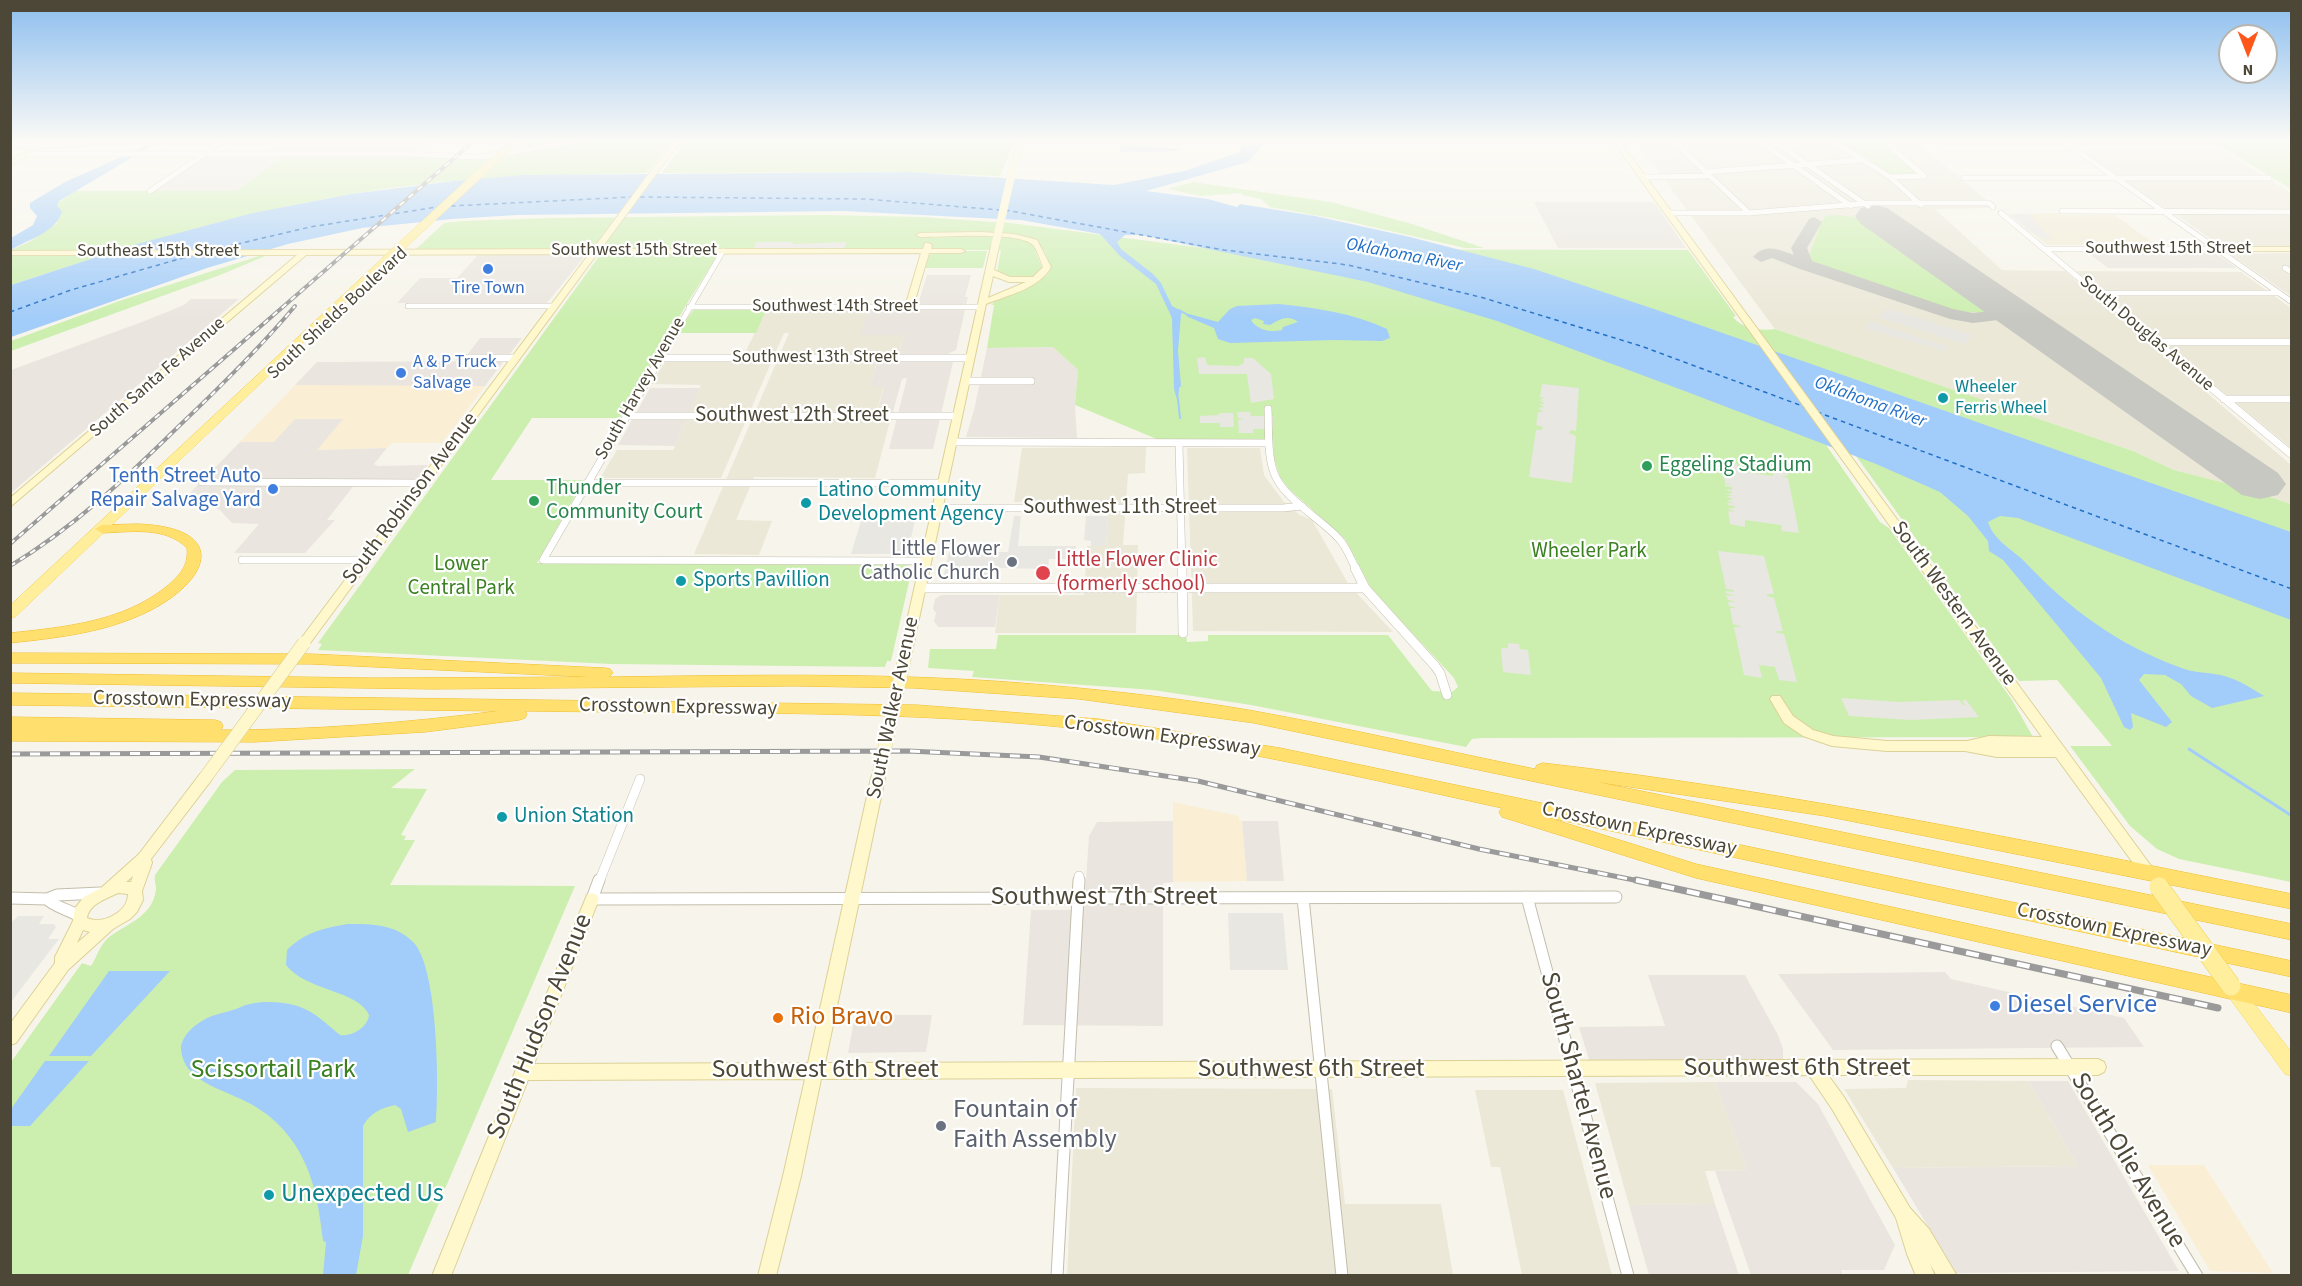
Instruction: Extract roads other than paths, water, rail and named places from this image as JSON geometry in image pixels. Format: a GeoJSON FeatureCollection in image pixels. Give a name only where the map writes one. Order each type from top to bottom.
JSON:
{"type":"FeatureCollection","features":[{"type":"Feature","properties":{"kind":"highway"},"geometry":{"type":"LineString","coordinates":[[10,638],[81,629],[115,620],[163,597],[192,569],[195,560],[194,547],[178,534],[159,530],[102,529]]}},
{"type":"Feature","properties":{"kind":"highway"},"geometry":{"type":"LineString","coordinates":[[10,658],[310,659],[435,663],[710,680]]}},
{"type":"Feature","properties":{"kind":"highway","name":"Crosstown Expressway"},"geometry":{"type":"LineString","coordinates":[[10,678],[481,684],[710,680],[972,684],[1117,698],[1254,717],[2292,932]]}},
{"type":"Feature","properties":{"kind":"highway","name":"Crosstown Expressway"},"geometry":{"type":"LineString","coordinates":[[10,699],[916,711],[1056,721],[1215,742],[1423,784],[2292,969]]}},
{"type":"Feature","properties":{"kind":"highway"},"geometry":{"type":"LineString","coordinates":[[10,735],[255,736],[425,726],[576,707]]}},
{"type":"Feature","properties":{"kind":"highway"},"geometry":{"type":"LineString","coordinates":[[10,723],[242,727]]}},
{"type":"Feature","properties":{"kind":"highway"},"geometry":{"type":"LineString","coordinates":[[1462,760],[1608,776],[1822,808],[2154,881],[2292,902]]}},
{"type":"Feature","properties":{"kind":"highway"},"geometry":{"type":"LineString","coordinates":[[1423,784],[1696,871],[2292,1004]]}},
{"type":"Feature","properties":{"kind":"main road","name":"South Shields Boulevard"},"geometry":{"type":"LineString","coordinates":[[14,611],[150,484],[197,447],[454,200]]}},
{"type":"Feature","properties":{"kind":"main road","name":"South Shields Boulevard"},"geometry":{"type":"LineString","coordinates":[[389,262],[458,200]]}},
{"type":"Feature","properties":{"kind":"main road","name":"South Robinson Avenue"},"geometry":{"type":"LineString","coordinates":[[80,919],[86,904],[144,858],[634,200]]}},
{"type":"Feature","properties":{"kind":"main road","name":"South Walker Avenue"},"geometry":{"type":"LineString","coordinates":[[767,1275],[779,1236],[816,1071],[1006,200]]}},
{"type":"Feature","properties":{"kind":"main road","name":"South Western Avenue"},"geometry":{"type":"LineString","coordinates":[[1658,200],[2292,1068]]}},
{"type":"Feature","properties":{"kind":"main road"},"geometry":{"type":"LineString","coordinates":[[920,235],[1011,235],[1026,238],[1035,243],[1047,267],[1045,273],[981,305]]}},
{"type":"Feature","properties":{"kind":"main road"},"geometry":{"type":"LineString","coordinates":[[909,307],[931,235]]}},
{"type":"Feature","properties":{"kind":"main road","name":"Southwest 15th Street"},"geometry":{"type":"LineString","coordinates":[[2219,249],[2292,249]]}},
{"type":"Feature","properties":{"kind":"main road","name":"Southwest 15th Street"},"geometry":{"type":"LineString","coordinates":[[302,251],[961,251]]}},
{"type":"Feature","properties":{"kind":"main road","name":"Southeast 15th Street"},"geometry":{"type":"LineString","coordinates":[[10,253],[302,251]]}},
{"type":"Feature","properties":{"kind":"main road","name":"South Santa Fe Avenue"},"geometry":{"type":"LineString","coordinates":[[10,504],[302,251]]}},
{"type":"Feature","properties":{"kind":"main road"},"geometry":{"type":"LineString","coordinates":[[989,271],[1009,280],[1037,278]]}},
{"type":"Feature","properties":{"kind":"main road"},"geometry":{"type":"LineString","coordinates":[[1776,699],[1780,710],[1793,724],[1811,735],[1834,742],[1964,746],[1995,752],[2057,747]]}},
{"type":"Feature","properties":{"kind":"main road","name":"South Robinson Avenue"},"geometry":{"type":"LineString","coordinates":[[111,922],[132,907],[145,863],[144,858]]}},
{"type":"Feature","properties":{"kind":"main road"},"geometry":{"type":"LineString","coordinates":[[103,892],[123,887],[135,891]]}},
{"type":"Feature","properties":{"kind":"main road","name":"South Hudson Avenue"},"geometry":{"type":"LineString","coordinates":[[441,1275],[592,899]]}},
{"type":"Feature","properties":{"kind":"main road"},"geometry":{"type":"LineString","coordinates":[[80,919],[83,924],[92,927],[111,922]]}},
{"type":"Feature","properties":{"kind":"main road"},"geometry":{"type":"LineString","coordinates":[[63,965],[63,957],[80,919]]}},
{"type":"Feature","properties":{"kind":"main road"},"geometry":{"type":"LineString","coordinates":[[10,1038],[63,965],[111,922]]}},
{"type":"Feature","properties":{"kind":"main road","name":"Southwest 6th Street"},"geometry":{"type":"LineString","coordinates":[[523,1071],[2098,1067]]}},
{"type":"Feature","properties":{"kind":"main road"},"geometry":{"type":"LineString","coordinates":[[1814,1069],[1838,1103],[1904,1214],[1923,1235],[1948,1275]]}},
{"type":"Feature","properties":{"kind":"main road"},"geometry":{"type":"LineString","coordinates":[[1904,1214],[1916,1254],[1926,1275]]}},
{"type":"Feature","properties":{"kind":"street"},"geometry":{"type":"LineString","coordinates":[[1735,200],[1749,213]]}},
{"type":"Feature","properties":{"kind":"street"},"geometry":{"type":"LineString","coordinates":[[1842,200],[1851,206]]}},
{"type":"Feature","properties":{"kind":"street"},"geometry":{"type":"LineString","coordinates":[[1859,200],[1866,205]]}},
{"type":"Feature","properties":{"kind":"street"},"geometry":{"type":"LineString","coordinates":[[1668,213],[1749,213],[1866,205],[1993,207],[1989,203],[1921,205],[1915,200]]}},
{"type":"Feature","properties":{"kind":"street"},"geometry":{"type":"LineString","coordinates":[[2148,200],[2291,300]]}},
{"type":"Feature","properties":{"kind":"street"},"geometry":{"type":"LineString","coordinates":[[2062,211],[2292,212]]}},
{"type":"Feature","properties":{"kind":"street","name":"South Douglas Avenue"},"geometry":{"type":"LineString","coordinates":[[2001,213],[2292,455]]}},
{"type":"Feature","properties":{"kind":"street","name":"Southwest 15th Street"},"geometry":{"type":"LineString","coordinates":[[2045,249],[2219,249]]}},
{"type":"Feature","properties":{"kind":"street","name":"South Harvey Avenue"},"geometry":{"type":"LineString","coordinates":[[723,250],[543,560],[926,561]]}},
{"type":"Feature","properties":{"kind":"street"},"geometry":{"type":"LineString","coordinates":[[2098,293],[2279,293]]}},
{"type":"Feature","properties":{"kind":"street","name":"Southwest 14th Street"},"geometry":{"type":"LineString","coordinates":[[689,307],[981,305]]}},
{"type":"Feature","properties":{"kind":"street"},"geometry":{"type":"LineString","coordinates":[[408,306],[554,306]]}},
{"type":"Feature","properties":{"kind":"street"},"geometry":{"type":"LineString","coordinates":[[2156,342],[2292,342]]}},
{"type":"Feature","properties":{"kind":"street"},"geometry":{"type":"LineString","coordinates":[[460,358],[516,358]]}},
{"type":"Feature","properties":{"kind":"street","name":"Southwest 13th Street"},"geometry":{"type":"LineString","coordinates":[[660,358],[970,358]]}},
{"type":"Feature","properties":{"kind":"street"},"geometry":{"type":"LineString","coordinates":[[965,381],[1031,381]]}},
{"type":"Feature","properties":{"kind":"street"},"geometry":{"type":"LineString","coordinates":[[2224,399],[2292,399]]}},
{"type":"Feature","properties":{"kind":"street"},"geometry":{"type":"LineString","coordinates":[[1268,409],[1270,458],[1275,476],[1287,493],[1342,542],[1365,588],[1435,666],[1440,673],[1447,695]]}},
{"type":"Feature","properties":{"kind":"street","name":"Southwest 12th Street"},"geometry":{"type":"LineString","coordinates":[[626,416],[957,416]]}},
{"type":"Feature","properties":{"kind":"street"},"geometry":{"type":"LineString","coordinates":[[952,442],[1269,443]]}},
{"type":"Feature","properties":{"kind":"street"},"geometry":{"type":"LineString","coordinates":[[1179,442],[1183,633]]}},
{"type":"Feature","properties":{"kind":"street"},"geometry":{"type":"LineString","coordinates":[[202,482],[422,483]]}},
{"type":"Feature","properties":{"kind":"street"},"geometry":{"type":"LineString","coordinates":[[587,483],[943,483]]}},
{"type":"Feature","properties":{"kind":"street","name":"Southwest 11th Street"},"geometry":{"type":"LineString","coordinates":[[937,508],[1283,508],[1302,506]]}},
{"type":"Feature","properties":{"kind":"street"},"geometry":{"type":"LineString","coordinates":[[242,560],[365,560]]}},
{"type":"Feature","properties":{"kind":"street"},"geometry":{"type":"LineString","coordinates":[[920,588],[1365,588]]}},
{"type":"Feature","properties":{"kind":"street","name":"South Hudson Avenue"},"geometry":{"type":"LineString","coordinates":[[592,899],[640,780]]}},
{"type":"Feature","properties":{"kind":"street"},"geometry":{"type":"LineString","coordinates":[[1058,1275],[1079,876]]}},
{"type":"Feature","properties":{"kind":"street"},"geometry":{"type":"LineString","coordinates":[[10,898],[47,899],[57,895],[103,892]]}},
{"type":"Feature","properties":{"kind":"street","name":"South Shartel Avenue"},"geometry":{"type":"LineString","coordinates":[[1527,897],[1628,1275]]}},
{"type":"Feature","properties":{"kind":"street","name":"Southwest 7th Street"},"geometry":{"type":"LineString","coordinates":[[592,899],[1616,897]]}},
{"type":"Feature","properties":{"kind":"street"},"geometry":{"type":"LineString","coordinates":[[1303,898],[1342,1275]]}},
{"type":"Feature","properties":{"kind":"street"},"geometry":{"type":"LineString","coordinates":[[47,899],[50,903],[68,909],[80,919]]}},
{"type":"Feature","properties":{"kind":"street","name":"South Olie Avenue"},"geometry":{"type":"LineString","coordinates":[[2057,1046],[2197,1275]]}},
{"type":"Feature","properties":{"kind":"water"},"geometry":{"type":"Polygon","coordinates":[[[35,200],[61,200],[57,206],[62,211],[59,219],[48,230],[11,250],[11,238],[33,225],[37,216],[30,208],[30,203],[35,200]]]}},
{"type":"Feature","properties":{"kind":"water","name":"Oklahoma River"},"geometry":{"type":"Polygon","coordinates":[[[320,200],[1212,200],[1237,207],[1240,204],[1315,216],[1410,237],[1534,269],[2291,532],[2291,620],[2018,518],[2000,516],[1988,522],[1999,540],[2059,595],[2095,624],[2135,648],[2157,658],[2188,670],[2228,677],[2264,696],[2212,708],[2191,696],[2181,684],[2165,675],[2144,674],[2139,680],[2172,722],[2166,727],[2131,713],[2133,727],[2130,730],[2124,727],[2101,678],[2003,560],[1989,551],[1988,541],[1968,516],[1940,492],[1876,464],[1497,321],[1368,282],[1141,235],[1125,235],[1117,242],[1121,249],[1153,274],[1161,283],[1172,306],[1183,312],[1178,351],[1181,386],[1178,403],[1174,389],[1172,318],[1156,284],[1120,256],[1100,234],[1021,220],[843,211],[516,215],[362,228],[288,244],[207,268],[11,337],[11,285],[137,244],[253,213],[320,200]]]}},
{"type":"Feature","properties":{"kind":"water"},"geometry":{"type":"Polygon","coordinates":[[[1279,304],[1334,312],[1387,329],[1390,338],[1382,341],[1230,343],[1218,339],[1214,328],[1186,316],[1189,314],[1218,322],[1230,309],[1237,306],[1279,304]],[[1255,318],[1251,320],[1265,330],[1273,331],[1282,330],[1283,327],[1298,322],[1287,318],[1270,325],[1263,324],[1264,321],[1255,318]]]}},
{"type":"Feature","properties":{"kind":"water"},"geometry":{"type":"Polygon","coordinates":[[[348,924],[391,928],[413,942],[421,955],[428,975],[435,1028],[436,1122],[408,1132],[401,1109],[395,1105],[376,1112],[366,1121],[363,1126],[363,1236],[356,1275],[323,1275],[326,1242],[323,1241],[311,1178],[298,1150],[278,1124],[267,1114],[196,1076],[183,1060],[181,1049],[185,1036],[191,1029],[211,1016],[248,1004],[265,1002],[283,1003],[307,1010],[340,1035],[359,1030],[366,1023],[369,1015],[363,1007],[354,1000],[295,974],[286,965],[287,950],[301,939],[323,929],[348,924]]]}},
{"type":"Feature","properties":{"kind":"water"},"geometry":{"type":"Polygon","coordinates":[[[109,971],[170,971],[91,1056],[49,1056],[109,971]]]}},
{"type":"Feature","properties":{"kind":"water"},"geometry":{"type":"Polygon","coordinates":[[[45,1061],[89,1061],[30,1126],[11,1126],[11,1109],[45,1061]]]}},
{"type":"Feature","properties":{"kind":"waterway"},"geometry":{"type":"LineString","coordinates":[[1179,310],[1188,315]]}},
{"type":"Feature","properties":{"kind":"waterway"},"geometry":{"type":"LineString","coordinates":[[1178,399],[1180,418]]}},
{"type":"Feature","properties":{"kind":"waterway"},"geometry":{"type":"LineString","coordinates":[[2189,749],[2292,816]]}},
{"type":"Feature","properties":{"kind":"railway"},"geometry":{"type":"LineString","coordinates":[[10,544],[406,200]]}},
{"type":"Feature","properties":{"kind":"railway"},"geometry":{"type":"LineString","coordinates":[[10,566],[56,535],[119,483],[224,383],[295,306]]}},
{"type":"Feature","properties":{"kind":"railway"},"geometry":{"type":"LineString","coordinates":[[10,754],[908,751],[1039,757],[1198,781],[1479,849],[1644,882]]}},
{"type":"Feature","properties":{"kind":"railway"},"geometry":{"type":"LineString","coordinates":[[1636,880],[2218,1008]]}},
{"type":"Feature","properties":{"kind":"place","name":"Tire Town"},"geometry":{"type":"Point","coordinates":[488,269]}},
{"type":"Feature","properties":{"kind":"place","name":"A & P Truck Salvage"},"geometry":{"type":"Point","coordinates":[401,373]}},
{"type":"Feature","properties":{"kind":"place","name":"Wheeler Ferris Wheel"},"geometry":{"type":"Point","coordinates":[1943,398]}},
{"type":"Feature","properties":{"kind":"place","name":"Eggeling Stadium"},"geometry":{"type":"Point","coordinates":[1647,466]}},
{"type":"Feature","properties":{"kind":"place","name":"Tenth Street Auto Repair Salvage Yard"},"geometry":{"type":"Point","coordinates":[273,489]}},
{"type":"Feature","properties":{"kind":"place","name":"Thunder Community Court"},"geometry":{"type":"Point","coordinates":[534,501]}},
{"type":"Feature","properties":{"kind":"place","name":"Latino Community Development Agency"},"geometry":{"type":"Point","coordinates":[806,503]}},
{"type":"Feature","properties":{"kind":"place","name":"Little Flower Catholic Church"},"geometry":{"type":"Point","coordinates":[1012,562]}},
{"type":"Feature","properties":{"kind":"place","name":"Little Flower Clinic (formerly school)"},"geometry":{"type":"Point","coordinates":[1043,573]}},
{"type":"Feature","properties":{"kind":"place","name":"Sports Pavillion"},"geometry":{"type":"Point","coordinates":[681,581]}},
{"type":"Feature","properties":{"kind":"place","name":"Union Station"},"geometry":{"type":"Point","coordinates":[502,817]}},
{"type":"Feature","properties":{"kind":"place","name":"Diesel Service"},"geometry":{"type":"Point","coordinates":[1995,1006]}},
{"type":"Feature","properties":{"kind":"place","name":"Rio Bravo"},"geometry":{"type":"Point","coordinates":[778,1018]}},
{"type":"Feature","properties":{"kind":"place","name":"Fountain of Faith Assembly"},"geometry":{"type":"Point","coordinates":[941,1126]}},
{"type":"Feature","properties":{"kind":"place","name":"Unexpected Us"},"geometry":{"type":"Point","coordinates":[269,1195]}},
{"type":"Feature","properties":{"kind":"park label","name":"Wheeler Park"},"geometry":{"type":"Point","coordinates":[1589,552]}},
{"type":"Feature","properties":{"kind":"park label","name":"Lower Central Park"},"geometry":{"type":"Point","coordinates":[461,577]}},
{"type":"Feature","properties":{"kind":"park label","name":"Scissortail Park"},"geometry":{"type":"Point","coordinates":[273,1071]}}]}
